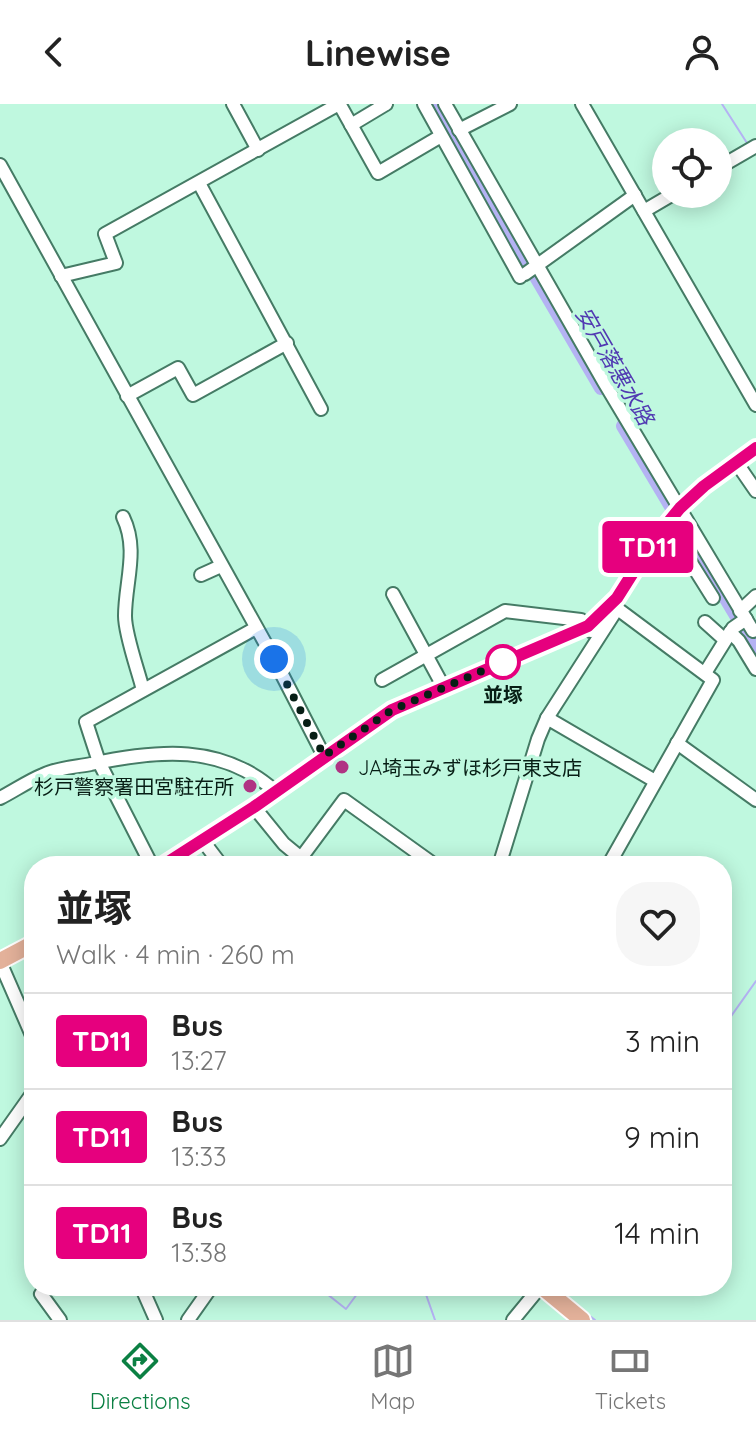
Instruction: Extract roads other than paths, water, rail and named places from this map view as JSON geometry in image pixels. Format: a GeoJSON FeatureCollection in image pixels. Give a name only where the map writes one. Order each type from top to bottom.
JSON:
{"type":"FeatureCollection","features":[{"type":"Feature","properties":{"kind":"main road"},"geometry":{"type":"LineString","coordinates":[[178,856],[276,792],[381,716],[443,686],[588,626],[614,606],[666,523],[680,508],[756,448]]}},
{"type":"Feature","properties":{"kind":"main road"},"geometry":{"type":"LineString","coordinates":[[0,962],[24,949]]}},
{"type":"Feature","properties":{"kind":"main road"},"geometry":{"type":"LineString","coordinates":[[553,1296],[582,1320]]}},
{"type":"Feature","properties":{"kind":"street"},"geometry":{"type":"LineString","coordinates":[[233,104],[258,150]]}},
{"type":"Feature","properties":{"kind":"street"},"geometry":{"type":"LineString","coordinates":[[61,276],[116,263],[105,234],[339,104],[378,173],[441,136]]}},
{"type":"Feature","properties":{"kind":"street"},"geometry":{"type":"LineString","coordinates":[[351,125],[386,104]]}},
{"type":"Feature","properties":{"kind":"street"},"geometry":{"type":"LineString","coordinates":[[424,104],[441,136],[680,508],[753,631]]}},
{"type":"Feature","properties":{"kind":"street"},"geometry":{"type":"LineString","coordinates":[[445,104],[529,271]]}},
{"type":"Feature","properties":{"kind":"street"},"geometry":{"type":"LineString","coordinates":[[459,130],[510,104]]}},
{"type":"Feature","properties":{"kind":"street"},"geometry":{"type":"LineString","coordinates":[[582,104],[756,405]]}},
{"type":"Feature","properties":{"kind":"street"},"geometry":{"type":"LineString","coordinates":[[732,160],[756,146]]}},
{"type":"Feature","properties":{"kind":"street"},"geometry":{"type":"LineString","coordinates":[[0,165],[324,756]]}},
{"type":"Feature","properties":{"kind":"street"},"geometry":{"type":"LineString","coordinates":[[199,183],[321,409]]}},
{"type":"Feature","properties":{"kind":"street"},"geometry":{"type":"LineString","coordinates":[[529,271],[635,195]]}},
{"type":"Feature","properties":{"kind":"street"},"geometry":{"type":"LineString","coordinates":[[644,211],[652,206]]}},
{"type":"Feature","properties":{"kind":"street"},"geometry":{"type":"LineString","coordinates":[[127,396],[178,368],[193,395],[287,343]]}},
{"type":"Feature","properties":{"kind":"street"},"geometry":{"type":"LineString","coordinates":[[736,462],[756,491]]}},
{"type":"Feature","properties":{"kind":"street"},"geometry":{"type":"LineString","coordinates":[[123,517],[131,533],[131,575],[125,618],[143,690]]}},
{"type":"Feature","properties":{"kind":"street"},"geometry":{"type":"LineString","coordinates":[[666,523],[713,598]]}},
{"type":"Feature","properties":{"kind":"street"},"geometry":{"type":"LineString","coordinates":[[201,575],[221,566]]}},
{"type":"Feature","properties":{"kind":"street"},"geometry":{"type":"LineString","coordinates":[[393,594],[443,686]]}},
{"type":"Feature","properties":{"kind":"street"},"geometry":{"type":"LineString","coordinates":[[705,673],[756,596]]}},
{"type":"Feature","properties":{"kind":"street"},"geometry":{"type":"LineString","coordinates":[[502,856],[547,718],[593,647],[614,606],[713,680],[614,856]]}},
{"type":"Feature","properties":{"kind":"street"},"geometry":{"type":"LineString","coordinates":[[382,680],[505,611],[581,620],[588,626],[593,647]]}},
{"type":"Feature","properties":{"kind":"street"},"geometry":{"type":"LineString","coordinates":[[705,622],[730,633],[739,641],[756,669]]}},
{"type":"Feature","properties":{"kind":"street"},"geometry":{"type":"LineString","coordinates":[[147,856],[99,762],[86,722],[256,628]]}},
{"type":"Feature","properties":{"kind":"street"},"geometry":{"type":"LineString","coordinates":[[547,718],[655,781]]}},
{"type":"Feature","properties":{"kind":"street"},"geometry":{"type":"LineString","coordinates":[[677,743],[756,800]]}},
{"type":"Feature","properties":{"kind":"street"},"geometry":{"type":"LineString","coordinates":[[0,798],[45,773],[156,753],[211,756],[239,766],[276,792]]}},
{"type":"Feature","properties":{"kind":"street"},"geometry":{"type":"LineString","coordinates":[[302,856],[344,800],[422,856]]}},
{"type":"Feature","properties":{"kind":"street"},"geometry":{"type":"LineString","coordinates":[[254,807],[293,856]]}},
{"type":"Feature","properties":{"kind":"street"},"geometry":{"type":"LineString","coordinates":[[203,841],[214,856]]}},
{"type":"Feature","properties":{"kind":"street"},"geometry":{"type":"LineString","coordinates":[[0,962],[24,1017]]}},
{"type":"Feature","properties":{"kind":"street"},"geometry":{"type":"LineString","coordinates":[[0,1139],[24,1105]]}},
{"type":"Feature","properties":{"kind":"street"},"geometry":{"type":"LineString","coordinates":[[42,1296],[60,1320]]}},
{"type":"Feature","properties":{"kind":"street"},"geometry":{"type":"LineString","coordinates":[[145,1296],[156,1320]]}},
{"type":"Feature","properties":{"kind":"street"},"geometry":{"type":"LineString","coordinates":[[188,1320],[205,1296]]}},
{"type":"Feature","properties":{"kind":"street"},"geometry":{"type":"LineString","coordinates":[[513,1320],[533,1296]]}},
{"type":"Feature","properties":{"kind":"waterway","name":"安戸落悪水路"},"geometry":{"type":"LineString","coordinates":[[435,104],[601,388]]}},
{"type":"Feature","properties":{"kind":"waterway"},"geometry":{"type":"LineString","coordinates":[[722,104],[747,143]]}},
{"type":"Feature","properties":{"kind":"waterway","name":"安戸落悪水路"},"geometry":{"type":"LineString","coordinates":[[623,426],[756,649]]}},
{"type":"Feature","properties":{"kind":"waterway"},"geometry":{"type":"LineString","coordinates":[[732,1015],[756,981]]}},
{"type":"Feature","properties":{"kind":"waterway"},"geometry":{"type":"LineString","coordinates":[[330,1296],[346,1309],[356,1296]]}},
{"type":"Feature","properties":{"kind":"waterway"},"geometry":{"type":"LineString","coordinates":[[427,1296],[435,1320]]}},
{"type":"Feature","properties":{"kind":"waterway"},"geometry":{"type":"LineString","coordinates":[[577,1306],[595,1320]]}},
{"type":"Feature","properties":{"kind":"place","name":"並塚"},"geometry":{"type":"Point","coordinates":[503,662]}},
{"type":"Feature","properties":{"kind":"place","name":"JA埼玉みずほ杉戸東支店"},"geometry":{"type":"Point","coordinates":[342,767]}},
{"type":"Feature","properties":{"kind":"place","name":"杉戸警察署田宮駐在所"},"geometry":{"type":"Point","coordinates":[250,786]}}]}
